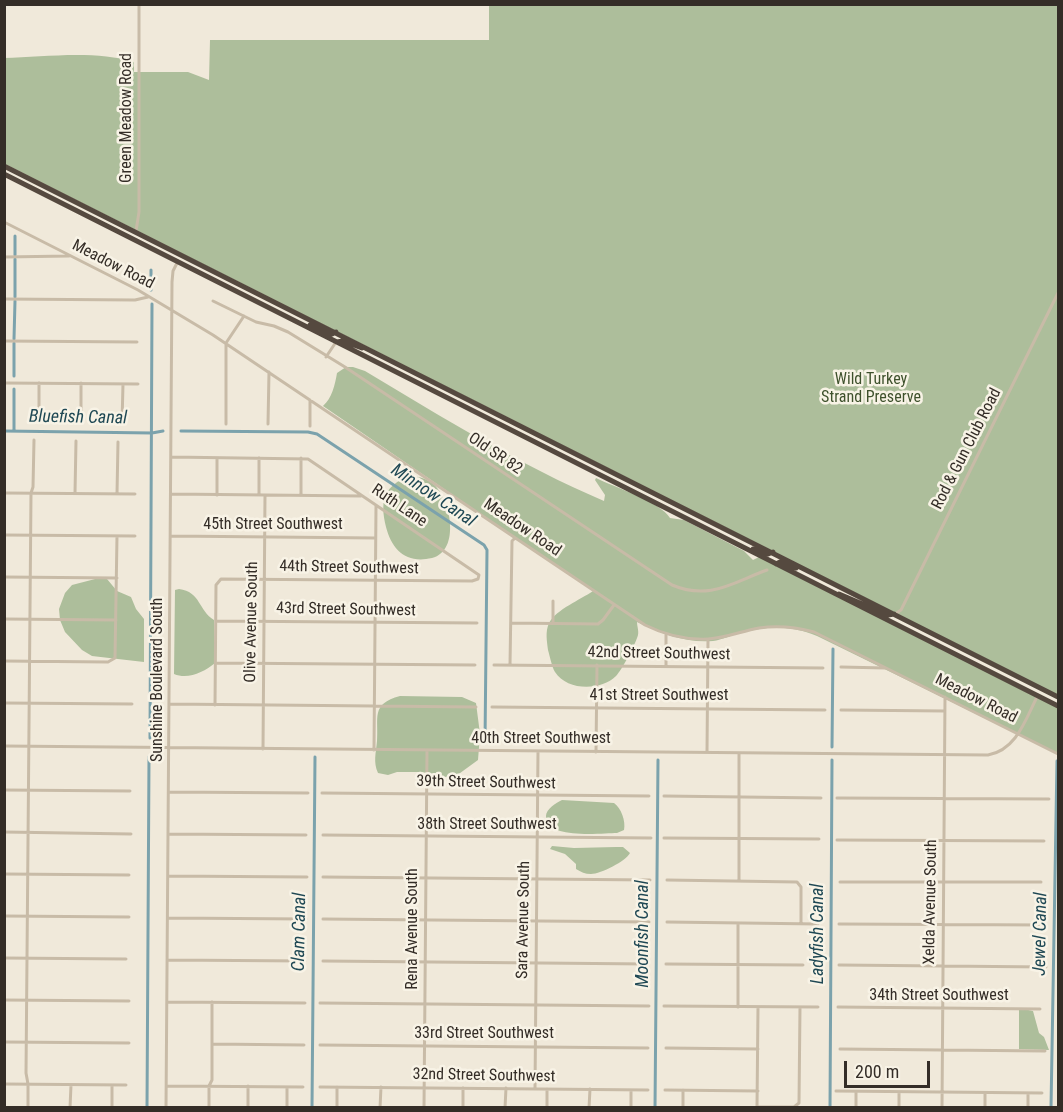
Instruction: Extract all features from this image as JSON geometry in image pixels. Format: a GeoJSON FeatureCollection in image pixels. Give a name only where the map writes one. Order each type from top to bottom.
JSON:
{"type":"FeatureCollection","features":[{"type":"Feature","properties":{"kind":"highway"},"geometry":{"type":"LineString","coordinates":[[4,166],[1059,697]]}},
{"type":"Feature","properties":{"kind":"highway"},"geometry":{"type":"LineString","coordinates":[[4,174],[1059,706]]}},
{"type":"Feature","properties":{"kind":"highway"},"geometry":{"type":"LineString","coordinates":[[278,313],[288,314],[332,334],[336,332]]}},
{"type":"Feature","properties":{"kind":"highway"},"geometry":{"type":"LineString","coordinates":[[336,342],[344,341],[396,366],[404,367]]}},
{"type":"Feature","properties":{"kind":"highway"},"geometry":{"type":"LineString","coordinates":[[716,534],[730,537],[765,554],[773,552]]}},
{"type":"Feature","properties":{"kind":"highway"},"geometry":{"type":"LineString","coordinates":[[776,564],[780,561],[820,580],[828,580]]}},
{"type":"Feature","properties":{"kind":"highway"},"geometry":{"type":"LineString","coordinates":[[832,592],[845,595],[888,615],[895,614]]}},
{"type":"Feature","properties":{"kind":"street","name":"Green Meadow Road"},"geometry":{"type":"LineString","coordinates":[[136,231],[140,212],[139,4]]}},
{"type":"Feature","properties":{"kind":"street","name":"Meadow Road"},"geometry":{"type":"LineString","coordinates":[[4,222],[150,297],[226,343],[645,625],[666,634],[688,638],[708,639],[765,627],[798,628],[821,635],[1059,754]]}},
{"type":"Feature","properties":{"kind":"street","name":"Sunshine Boulevard South"},"geometry":{"type":"LineString","coordinates":[[166,1107],[172,278],[181,254]]}},
{"type":"Feature","properties":{"kind":"street"},"geometry":{"type":"LineString","coordinates":[[4,257],[71,256]]}},
{"type":"Feature","properties":{"kind":"street","name":"Rod & Gun Club Road"},"geometry":{"type":"LineString","coordinates":[[895,614],[901,610],[1059,293]]}},
{"type":"Feature","properties":{"kind":"street"},"geometry":{"type":"LineString","coordinates":[[4,299],[135,300],[150,297]]}},
{"type":"Feature","properties":{"kind":"street","name":"Old SR 82"},"geometry":{"type":"LineString","coordinates":[[213,301],[262,324],[280,328],[345,367],[672,585],[689,591],[713,591],[729,587],[767,570]]}},
{"type":"Feature","properties":{"kind":"street"},"geometry":{"type":"LineString","coordinates":[[226,424],[226,343],[244,316]]}},
{"type":"Feature","properties":{"kind":"street"},"geometry":{"type":"LineString","coordinates":[[4,341],[137,342]]}},
{"type":"Feature","properties":{"kind":"street"},"geometry":{"type":"LineString","coordinates":[[326,357],[336,342]]}},
{"type":"Feature","properties":{"kind":"street"},"geometry":{"type":"LineString","coordinates":[[268,424],[269,372]]}},
{"type":"Feature","properties":{"kind":"street"},"geometry":{"type":"LineString","coordinates":[[4,383],[138,384]]}},
{"type":"Feature","properties":{"kind":"street"},"geometry":{"type":"LineString","coordinates":[[39,383],[39,422]]}},
{"type":"Feature","properties":{"kind":"street"},"geometry":{"type":"LineString","coordinates":[[81,383],[81,422]]}},
{"type":"Feature","properties":{"kind":"street"},"geometry":{"type":"LineString","coordinates":[[122,423],[123,384]]}},
{"type":"Feature","properties":{"kind":"street"},"geometry":{"type":"LineString","coordinates":[[310,400],[310,426]]}},
{"type":"Feature","properties":{"kind":"street"},"geometry":{"type":"LineString","coordinates":[[28,1107],[26,1043],[30,535],[34,440]]}},
{"type":"Feature","properties":{"kind":"street"},"geometry":{"type":"LineString","coordinates":[[75,493],[76,441]]}},
{"type":"Feature","properties":{"kind":"street"},"geometry":{"type":"LineString","coordinates":[[117,494],[118,442]]}},
{"type":"Feature","properties":{"kind":"street"},"geometry":{"type":"LineString","coordinates":[[171,457],[301,458],[301,495]]}},
{"type":"Feature","properties":{"kind":"street"},"geometry":{"type":"LineString","coordinates":[[217,458],[217,495]]}},
{"type":"Feature","properties":{"kind":"street"},"geometry":{"type":"LineString","coordinates":[[259,458],[259,495]]}},
{"type":"Feature","properties":{"kind":"street","name":"Ruth Lane"},"geometry":{"type":"LineString","coordinates":[[301,458],[308,459],[477,573],[478,579]]}},
{"type":"Feature","properties":{"kind":"street"},"geometry":{"type":"LineString","coordinates":[[4,493],[135,494]]}},
{"type":"Feature","properties":{"kind":"street"},"geometry":{"type":"LineString","coordinates":[[171,494],[363,496]]}},
{"type":"Feature","properties":{"kind":"street","name":"Olive Avenue South"},"geometry":{"type":"LineString","coordinates":[[263,749],[265,495]]}},
{"type":"Feature","properties":{"kind":"street"},"geometry":{"type":"LineString","coordinates":[[374,750],[376,504]]}},
{"type":"Feature","properties":{"kind":"street"},"geometry":{"type":"LineString","coordinates":[[4,535],[135,536]]}},
{"type":"Feature","properties":{"kind":"street"},"geometry":{"type":"LineString","coordinates":[[4,661],[112,661],[116,655],[117,536]]}},
{"type":"Feature","properties":{"kind":"street","name":"45th Street Southwest"},"geometry":{"type":"LineString","coordinates":[[171,536],[375,538]]}},
{"type":"Feature","properties":{"kind":"street"},"geometry":{"type":"LineString","coordinates":[[510,665],[512,541],[515,538]]}},
{"type":"Feature","properties":{"kind":"street"},"geometry":{"type":"LineString","coordinates":[[4,577],[117,578]]}},
{"type":"Feature","properties":{"kind":"street","name":"44th Street Southwest"},"geometry":{"type":"LineString","coordinates":[[216,621],[218,580],[472,581],[478,579]]}},
{"type":"Feature","properties":{"kind":"street"},"geometry":{"type":"LineString","coordinates":[[553,601],[553,623]]}},
{"type":"Feature","properties":{"kind":"street"},"geometry":{"type":"LineString","coordinates":[[511,623],[598,624],[614,604]]}},
{"type":"Feature","properties":{"kind":"street"},"geometry":{"type":"LineString","coordinates":[[4,619],[116,620]]}},
{"type":"Feature","properties":{"kind":"street"},"geometry":{"type":"LineString","coordinates":[[215,705],[216,621]]}},
{"type":"Feature","properties":{"kind":"street","name":"43rd Street Southwest"},"geometry":{"type":"LineString","coordinates":[[216,621],[477,623]]}},
{"type":"Feature","properties":{"kind":"street"},"geometry":{"type":"LineString","coordinates":[[666,634],[666,666]]}},
{"type":"Feature","properties":{"kind":"street"},"geometry":{"type":"LineString","coordinates":[[707,752],[708,639]]}},
{"type":"Feature","properties":{"kind":"street"},"geometry":{"type":"LineString","coordinates":[[215,663],[475,665]]}},
{"type":"Feature","properties":{"kind":"street","name":"42nd Street Southwest"},"geometry":{"type":"LineString","coordinates":[[494,665],[823,668]]}},
{"type":"Feature","properties":{"kind":"street"},"geometry":{"type":"LineString","coordinates":[[596,752],[597,665]]}},
{"type":"Feature","properties":{"kind":"street"},"geometry":{"type":"LineString","coordinates":[[841,667],[887,668]]}},
{"type":"Feature","properties":{"kind":"street","name":"40th Street Southwest"},"geometry":{"type":"LineString","coordinates":[[4,747],[995,753],[1007,748],[1018,733],[1042,688]]}},
{"type":"Feature","properties":{"kind":"street","name":"Xelda Avenue South"},"geometry":{"type":"LineString","coordinates":[[942,1107],[945,697]]}},
{"type":"Feature","properties":{"kind":"street"},"geometry":{"type":"LineString","coordinates":[[4,703],[132,704]]}},
{"type":"Feature","properties":{"kind":"street"},"geometry":{"type":"LineString","coordinates":[[170,704],[476,707]]}},
{"type":"Feature","properties":{"kind":"street","name":"41st Street Southwest"},"geometry":{"type":"LineString","coordinates":[[492,707],[825,710]]}},
{"type":"Feature","properties":{"kind":"street"},"geometry":{"type":"LineString","coordinates":[[841,710],[945,711]]}},
{"type":"Feature","properties":{"kind":"street","name":"Rena Avenue South"},"geometry":{"type":"LineString","coordinates":[[423,1107],[427,750]]}},
{"type":"Feature","properties":{"kind":"street","name":"Sara Avenue South"},"geometry":{"type":"LineString","coordinates":[[535,1089],[538,751]]}},
{"type":"Feature","properties":{"kind":"street"},"geometry":{"type":"LineString","coordinates":[[739,881],[740,753]]}},
{"type":"Feature","properties":{"kind":"street"},"geometry":{"type":"LineString","coordinates":[[4,790],[130,792]]}},
{"type":"Feature","properties":{"kind":"street"},"geometry":{"type":"LineString","coordinates":[[169,792],[308,793]]}},
{"type":"Feature","properties":{"kind":"street","name":"39th Street Southwest"},"geometry":{"type":"LineString","coordinates":[[322,793],[649,796]]}},
{"type":"Feature","properties":{"kind":"street"},"geometry":{"type":"LineString","coordinates":[[664,796],[821,798]]}},
{"type":"Feature","properties":{"kind":"street"},"geometry":{"type":"LineString","coordinates":[[837,798],[1049,799]]}},
{"type":"Feature","properties":{"kind":"street"},"geometry":{"type":"LineString","coordinates":[[4,832],[131,834]]}},
{"type":"Feature","properties":{"kind":"street"},"geometry":{"type":"LineString","coordinates":[[168,834],[306,835]]}},
{"type":"Feature","properties":{"kind":"street","name":"38th Street Southwest"},"geometry":{"type":"LineString","coordinates":[[323,835],[651,838]]}},
{"type":"Feature","properties":{"kind":"street"},"geometry":{"type":"LineString","coordinates":[[663,838],[819,839]]}},
{"type":"Feature","properties":{"kind":"street"},"geometry":{"type":"LineString","coordinates":[[837,840],[1044,841]]}},
{"type":"Feature","properties":{"kind":"street"},"geometry":{"type":"LineString","coordinates":[[4,874],[129,875]]}},
{"type":"Feature","properties":{"kind":"street"},"geometry":{"type":"LineString","coordinates":[[168,876],[307,877]]}},
{"type":"Feature","properties":{"kind":"street"},"geometry":{"type":"LineString","coordinates":[[323,877],[650,880]]}},
{"type":"Feature","properties":{"kind":"street"},"geometry":{"type":"LineString","coordinates":[[667,880],[794,881],[801,887],[801,923]]}},
{"type":"Feature","properties":{"kind":"street"},"geometry":{"type":"LineString","coordinates":[[840,882],[1041,882]]}},
{"type":"Feature","properties":{"kind":"street"},"geometry":{"type":"LineString","coordinates":[[4,916],[129,917]]}},
{"type":"Feature","properties":{"kind":"street"},"geometry":{"type":"LineString","coordinates":[[168,918],[306,919]]}},
{"type":"Feature","properties":{"kind":"street"},"geometry":{"type":"LineString","coordinates":[[323,919],[649,922]]}},
{"type":"Feature","properties":{"kind":"street"},"geometry":{"type":"LineString","coordinates":[[667,922],[818,924]]}},
{"type":"Feature","properties":{"kind":"street"},"geometry":{"type":"LineString","coordinates":[[738,923],[738,1007]]}},
{"type":"Feature","properties":{"kind":"street"},"geometry":{"type":"LineString","coordinates":[[839,924],[1046,925]]}},
{"type":"Feature","properties":{"kind":"street"},"geometry":{"type":"LineString","coordinates":[[4,958],[126,959]]}},
{"type":"Feature","properties":{"kind":"street"},"geometry":{"type":"LineString","coordinates":[[167,960],[305,961]]}},
{"type":"Feature","properties":{"kind":"street"},"geometry":{"type":"LineString","coordinates":[[323,961],[648,964]]}},
{"type":"Feature","properties":{"kind":"street"},"geometry":{"type":"LineString","coordinates":[[666,964],[803,965]]}},
{"type":"Feature","properties":{"kind":"street"},"geometry":{"type":"LineString","coordinates":[[839,965],[1046,967]]}},
{"type":"Feature","properties":{"kind":"street"},"geometry":{"type":"LineString","coordinates":[[4,1000],[129,1001]]}},
{"type":"Feature","properties":{"kind":"street"},"geometry":{"type":"LineString","coordinates":[[167,1002],[304,1003]]}},
{"type":"Feature","properties":{"kind":"street"},"geometry":{"type":"LineString","coordinates":[[209,1107],[209,1086],[212,1080],[212,1002]]}},
{"type":"Feature","properties":{"kind":"street"},"geometry":{"type":"LineString","coordinates":[[320,1003],[649,1006]]}},
{"type":"Feature","properties":{"kind":"street"},"geometry":{"type":"LineString","coordinates":[[664,1006],[818,1007]]}},
{"type":"Feature","properties":{"kind":"street"},"geometry":{"type":"LineString","coordinates":[[758,1007],[758,1107],[794,1107],[799,1103],[800,1007]]}},
{"type":"Feature","properties":{"kind":"street","name":"34th Street Southwest"},"geometry":{"type":"LineString","coordinates":[[838,1007],[1040,1009]]}},
{"type":"Feature","properties":{"kind":"street"},"geometry":{"type":"LineString","coordinates":[[4,1042],[129,1043]]}},
{"type":"Feature","properties":{"kind":"street"},"geometry":{"type":"LineString","coordinates":[[212,1044],[304,1045]]}},
{"type":"Feature","properties":{"kind":"street","name":"33rd Street Southwest"},"geometry":{"type":"LineString","coordinates":[[320,1045],[648,1048]]}},
{"type":"Feature","properties":{"kind":"street"},"geometry":{"type":"LineString","coordinates":[[666,1048],[758,1049]]}},
{"type":"Feature","properties":{"kind":"street"},"geometry":{"type":"LineString","coordinates":[[840,1049],[1045,1051]]}},
{"type":"Feature","properties":{"kind":"street"},"geometry":{"type":"LineString","coordinates":[[4,1084],[126,1085]]}},
{"type":"Feature","properties":{"kind":"street"},"geometry":{"type":"LineString","coordinates":[[70,1085],[70,1107]]}},
{"type":"Feature","properties":{"kind":"street"},"geometry":{"type":"LineString","coordinates":[[112,1085],[112,1107]]}},
{"type":"Feature","properties":{"kind":"street"},"geometry":{"type":"LineString","coordinates":[[166,1086],[303,1087]]}},
{"type":"Feature","properties":{"kind":"street"},"geometry":{"type":"LineString","coordinates":[[248,1086],[248,1107]]}},
{"type":"Feature","properties":{"kind":"street"},"geometry":{"type":"LineString","coordinates":[[287,1087],[287,1107]]}},
{"type":"Feature","properties":{"kind":"street","name":"32nd Street Southwest"},"geometry":{"type":"LineString","coordinates":[[320,1087],[648,1090]]}},
{"type":"Feature","properties":{"kind":"street"},"geometry":{"type":"LineString","coordinates":[[337,1107],[338,1087]]}},
{"type":"Feature","properties":{"kind":"street"},"geometry":{"type":"LineString","coordinates":[[380,1107],[381,1087]]}},
{"type":"Feature","properties":{"kind":"street"},"geometry":{"type":"LineString","coordinates":[[463,1088],[463,1107]]}},
{"type":"Feature","properties":{"kind":"street"},"geometry":{"type":"LineString","coordinates":[[505,1107],[506,1089]]}},
{"type":"Feature","properties":{"kind":"street"},"geometry":{"type":"LineString","coordinates":[[547,1089],[547,1107]]}},
{"type":"Feature","properties":{"kind":"street"},"geometry":{"type":"LineString","coordinates":[[589,1107],[590,1089]]}},
{"type":"Feature","properties":{"kind":"street"},"geometry":{"type":"LineString","coordinates":[[631,1090],[631,1107]]}},
{"type":"Feature","properties":{"kind":"street"},"geometry":{"type":"LineString","coordinates":[[665,1090],[758,1091]]}},
{"type":"Feature","properties":{"kind":"street"},"geometry":{"type":"LineString","coordinates":[[683,1090],[683,1107]]}},
{"type":"Feature","properties":{"kind":"street"},"geometry":{"type":"LineString","coordinates":[[836,1091],[1041,1093]]}},
{"type":"Feature","properties":{"kind":"street"},"geometry":{"type":"LineString","coordinates":[[856,1092],[856,1107]]}},
{"type":"Feature","properties":{"kind":"street"},"geometry":{"type":"LineString","coordinates":[[899,1092],[899,1107]]}},
{"type":"Feature","properties":{"kind":"street"},"geometry":{"type":"LineString","coordinates":[[985,1093],[985,1107]]}},
{"type":"Feature","properties":{"kind":"street"},"geometry":{"type":"LineString","coordinates":[[1028,1093],[1028,1107]]}},
{"type":"Feature","properties":{"kind":"green space","name":"Wild Turkey Strand Preserve"},"geometry":{"type":"Polygon","coordinates":[[[489,5],[1058,5],[1058,695],[5,164],[4,58],[103,56],[134,62],[134,72],[188,72],[209,80],[210,40],[489,40],[489,5]]]}},
{"type":"Feature","properties":{"kind":"green space"},"geometry":{"type":"Polygon","coordinates":[[[346,367],[365,371],[482,440],[573,487],[604,501],[605,495],[595,480],[596,478],[636,495],[657,506],[670,518],[684,520],[744,551],[753,560],[759,557],[1058,708],[1058,754],[817,636],[788,628],[759,629],[716,640],[693,641],[674,637],[637,622],[637,639],[616,676],[610,681],[593,686],[584,687],[567,683],[560,678],[553,667],[548,650],[548,626],[557,613],[593,591],[323,406],[331,395],[337,373],[346,367]]]}},
{"type":"Feature","properties":{"kind":"green space"},"geometry":{"type":"Polygon","coordinates":[[[406,476],[420,477],[432,483],[439,490],[448,511],[450,535],[447,545],[441,553],[432,558],[415,559],[402,553],[392,542],[386,527],[384,499],[388,491],[406,476]]]}},
{"type":"Feature","properties":{"kind":"green space"},"geometry":{"type":"Polygon","coordinates":[[[99,578],[107,579],[117,591],[131,597],[136,609],[144,619],[144,662],[92,656],[82,650],[65,632],[60,620],[59,609],[65,593],[72,585],[99,578]]]}},
{"type":"Feature","properties":{"kind":"green space"},"geometry":{"type":"Polygon","coordinates":[[[179,589],[196,597],[214,620],[215,663],[190,676],[174,674],[175,590],[179,589]]]}},
{"type":"Feature","properties":{"kind":"green space"},"geometry":{"type":"Polygon","coordinates":[[[400,696],[462,697],[476,703],[480,734],[478,760],[456,776],[444,777],[422,772],[397,772],[388,775],[378,773],[375,761],[378,713],[384,703],[400,696]]]}},
{"type":"Feature","properties":{"kind":"green space"},"geometry":{"type":"Polygon","coordinates":[[[562,800],[614,803],[622,815],[624,830],[617,833],[576,834],[555,829],[548,824],[546,813],[562,800]]]}},
{"type":"Feature","properties":{"kind":"green space"},"geometry":{"type":"Polygon","coordinates":[[[552,846],[623,847],[630,853],[624,860],[613,866],[601,872],[589,874],[576,869],[576,864],[565,854],[550,849],[552,846]]]}},
{"type":"Feature","properties":{"kind":"green space"},"geometry":{"type":"Polygon","coordinates":[[[1019,1008],[1033,1011],[1039,1033],[1044,1037],[1049,1050],[1019,1049],[1019,1008]]]}},
{"type":"Feature","properties":{"kind":"waterway"},"geometry":{"type":"LineString","coordinates":[[15,236],[15,255]]}},
{"type":"Feature","properties":{"kind":"waterway"},"geometry":{"type":"LineString","coordinates":[[15,259],[15,297]]}},
{"type":"Feature","properties":{"kind":"waterway"},"geometry":{"type":"LineString","coordinates":[[151,270],[151,290]]}},
{"type":"Feature","properties":{"kind":"waterway"},"geometry":{"type":"LineString","coordinates":[[14,339],[15,301]]}},
{"type":"Feature","properties":{"kind":"waterway"},"geometry":{"type":"LineString","coordinates":[[150,738],[152,304]]}},
{"type":"Feature","properties":{"kind":"waterway"},"geometry":{"type":"LineString","coordinates":[[14,343],[14,376]]}},
{"type":"Feature","properties":{"kind":"waterway"},"geometry":{"type":"LineString","coordinates":[[14,389],[14,431]]}},
{"type":"Feature","properties":{"kind":"waterway","name":"Bluefish Canal"},"geometry":{"type":"LineString","coordinates":[[4,431],[152,433],[163,431]]}},
{"type":"Feature","properties":{"kind":"waterway","name":"Minnow Canal"},"geometry":{"type":"LineString","coordinates":[[181,431],[308,432],[317,434],[484,545],[487,550],[485,742]]}},
{"type":"Feature","properties":{"kind":"waterway","name":"Ladyfish Canal"},"geometry":{"type":"LineString","coordinates":[[832,747],[833,649]]}},
{"type":"Feature","properties":{"kind":"waterway"},"geometry":{"type":"LineString","coordinates":[[147,1108],[149,757]]}},
{"type":"Feature","properties":{"kind":"waterway","name":"Clam Canal"},"geometry":{"type":"LineString","coordinates":[[312,1108],[315,757]]}},
{"type":"Feature","properties":{"kind":"waterway","name":"Moonfish Canal"},"geometry":{"type":"LineString","coordinates":[[655,1108],[658,760]]}},
{"type":"Feature","properties":{"kind":"waterway","name":"Ladyfish Canal"},"geometry":{"type":"LineString","coordinates":[[830,1108],[832,760]]}},
{"type":"Feature","properties":{"kind":"waterway","name":"Jewel Canal"},"geometry":{"type":"LineString","coordinates":[[1051,1108],[1057,761]]}}]}
